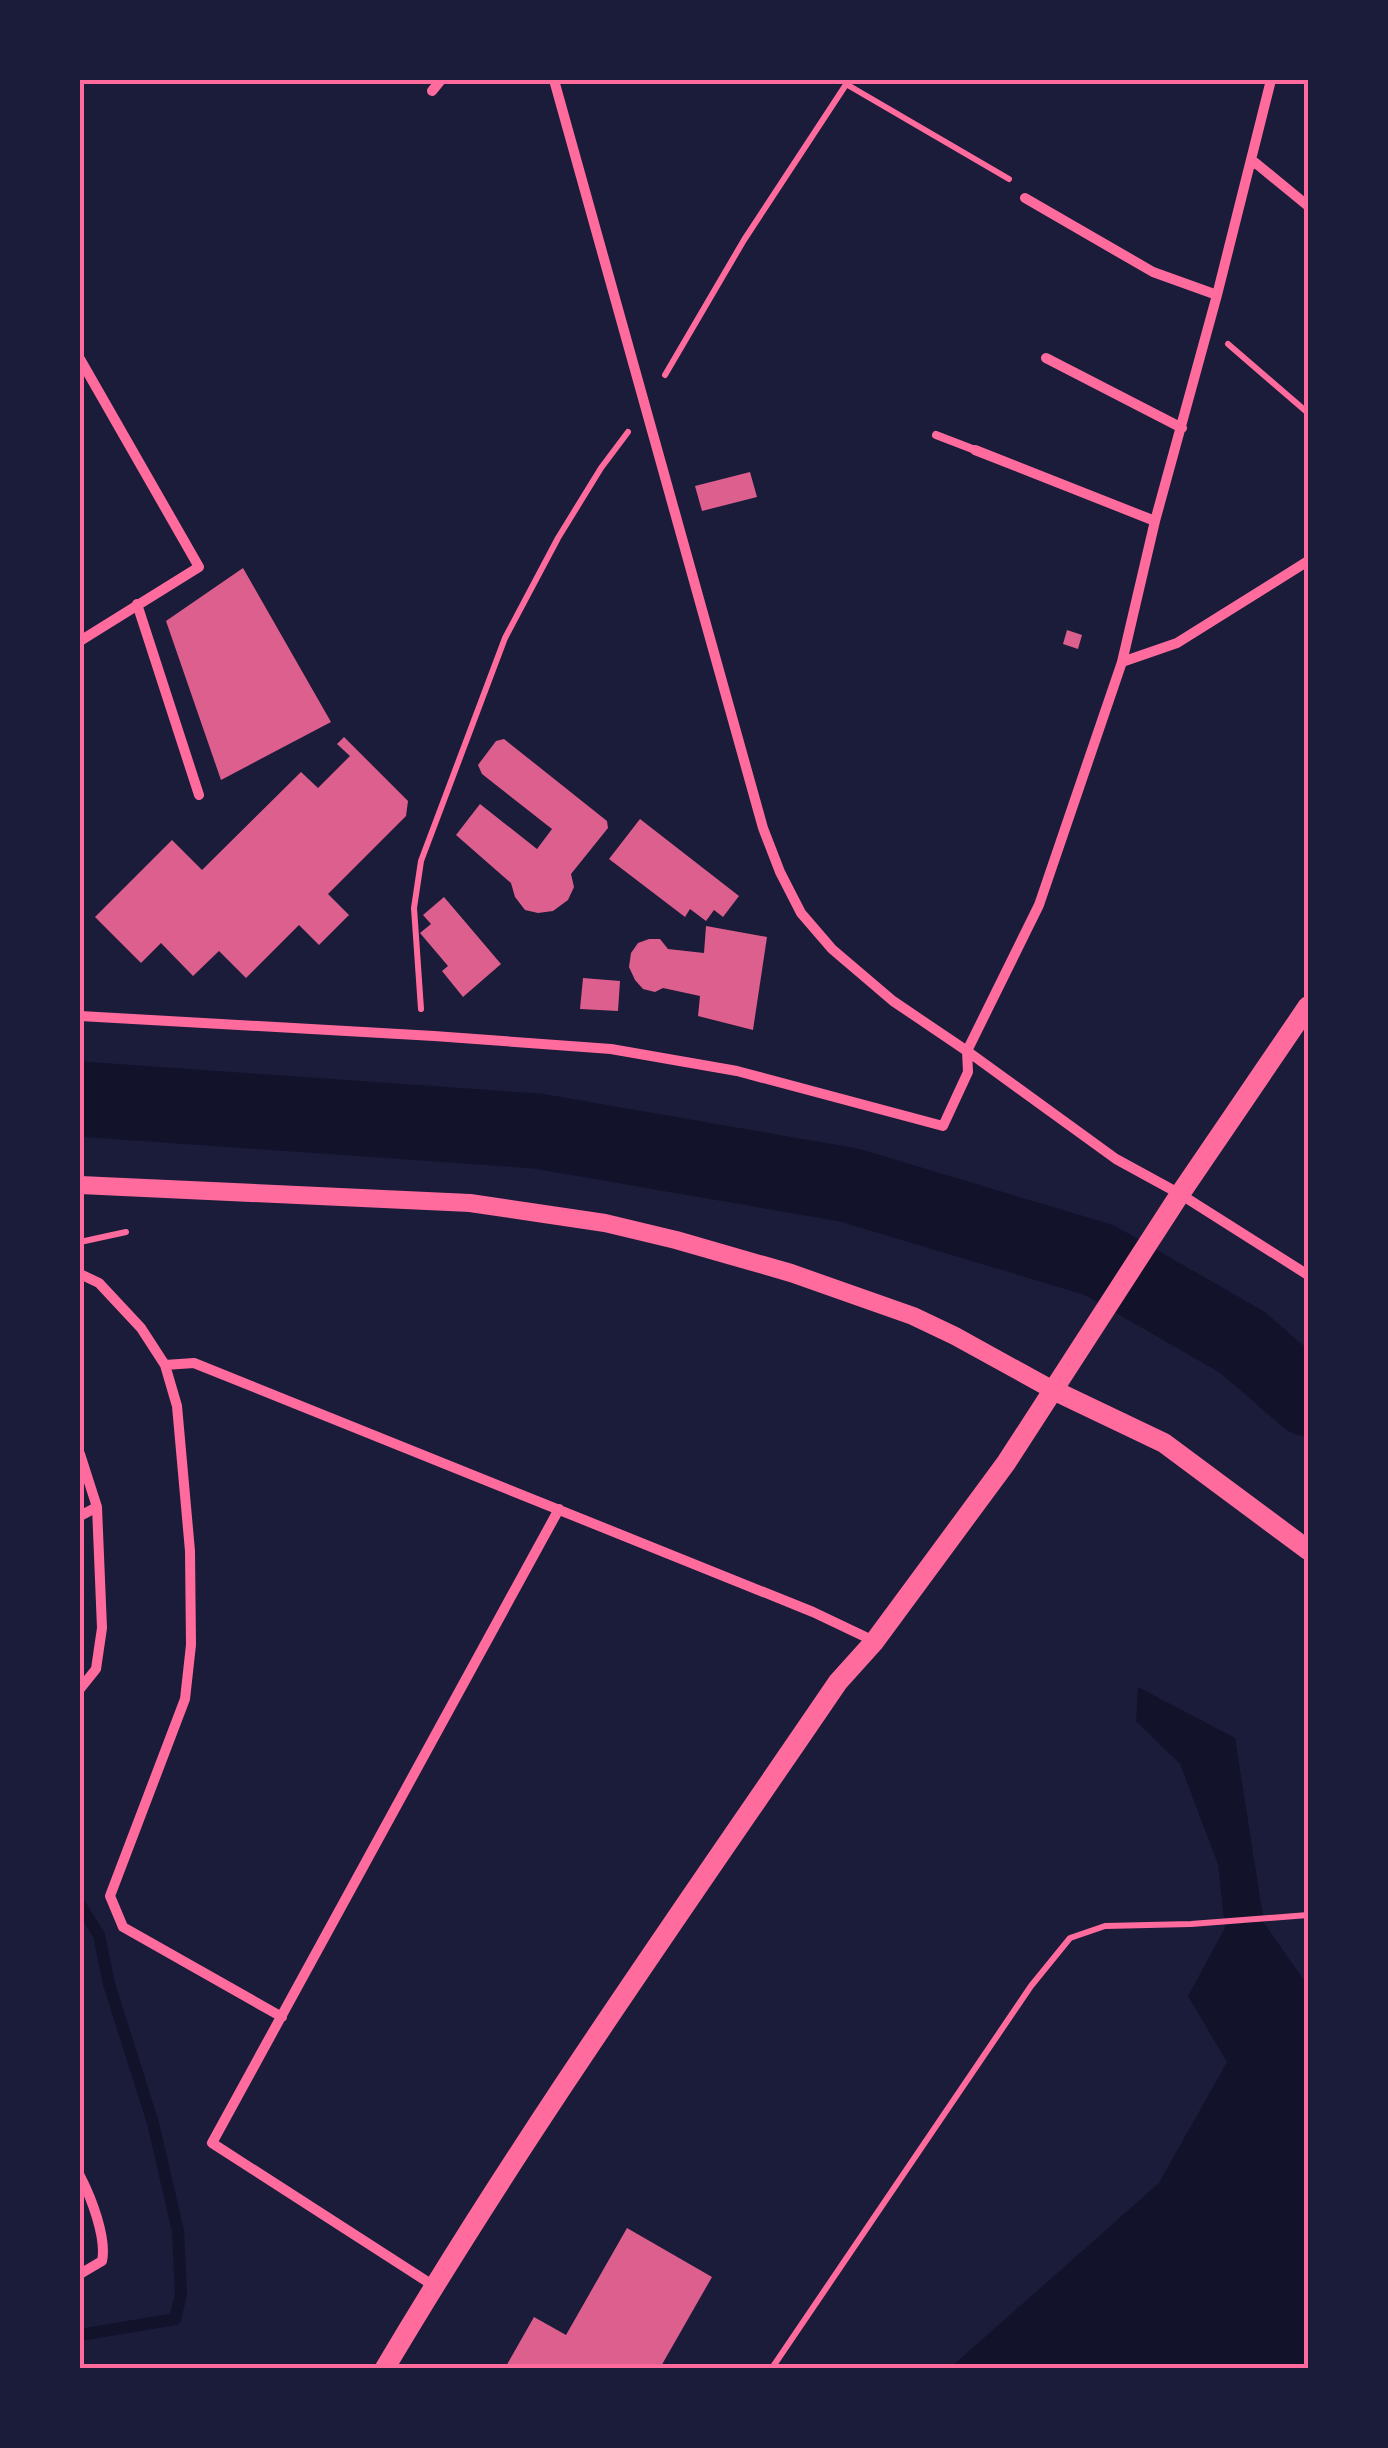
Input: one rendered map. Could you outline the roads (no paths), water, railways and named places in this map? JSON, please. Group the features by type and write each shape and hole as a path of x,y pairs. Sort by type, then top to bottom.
{"main road":[{"path":"385,2368 617,2006 838,1682 874,1642 1006,1463 1180,1194 1308,1006"},
{"path":"1054,1390 1164,1442 1308,1550"}],"street":[{"path":"432,90 441,80"},
{"path":"554,80 763,828 801,913 832,949 893,1001 1116,1158 1308,1274"},
{"path":"80,1016 611,1049 738,1071 943,1126 968,1072 967,1051 1039,906 1122,662 1155,521 1272,80"},
{"path":"1252,160 1308,206"},
{"path":"1026,198 1152,272 1217,295"},
{"path":"1046,358 1182,428"},
{"path":"80,359 199,567 80,641"},
{"path":"975,450 1155,521"},
{"path":"1122,662 1177,643 1308,561"},
{"path":"138,604 199,795"},
{"path":"80,1185 470,1202 605,1223 773,1268 896,1310 956,1336 1054,1390"},
{"path":"80,1274 99,1283 141,1328 164,1364 177,1406 190,1550 191,1645 185,1698 110,1896 123,1927 282,2016"},
{"path":"164,1364 194,1363 813,1612 874,1642"},
{"path":"80,1454 97,1507 102,1628 96,1669 80,1688"},
{"path":"80,1516 97,1507"},
{"path":"434,2286 212,2143 559,1508"},
{"path":"80,2176 90,2194 104,2251 102,2261 80,2274"}],"lane":[{"path":"936,435 975,450"}],"waterway":[{"path":"80,1099 537,1131 849,1185 1099,1260 1242,1342 1308,1399"},
{"path":"80,1905 99,1935 109,1984 153,2123 178,2231 181,2294 175,2319 80,2335"}]}
